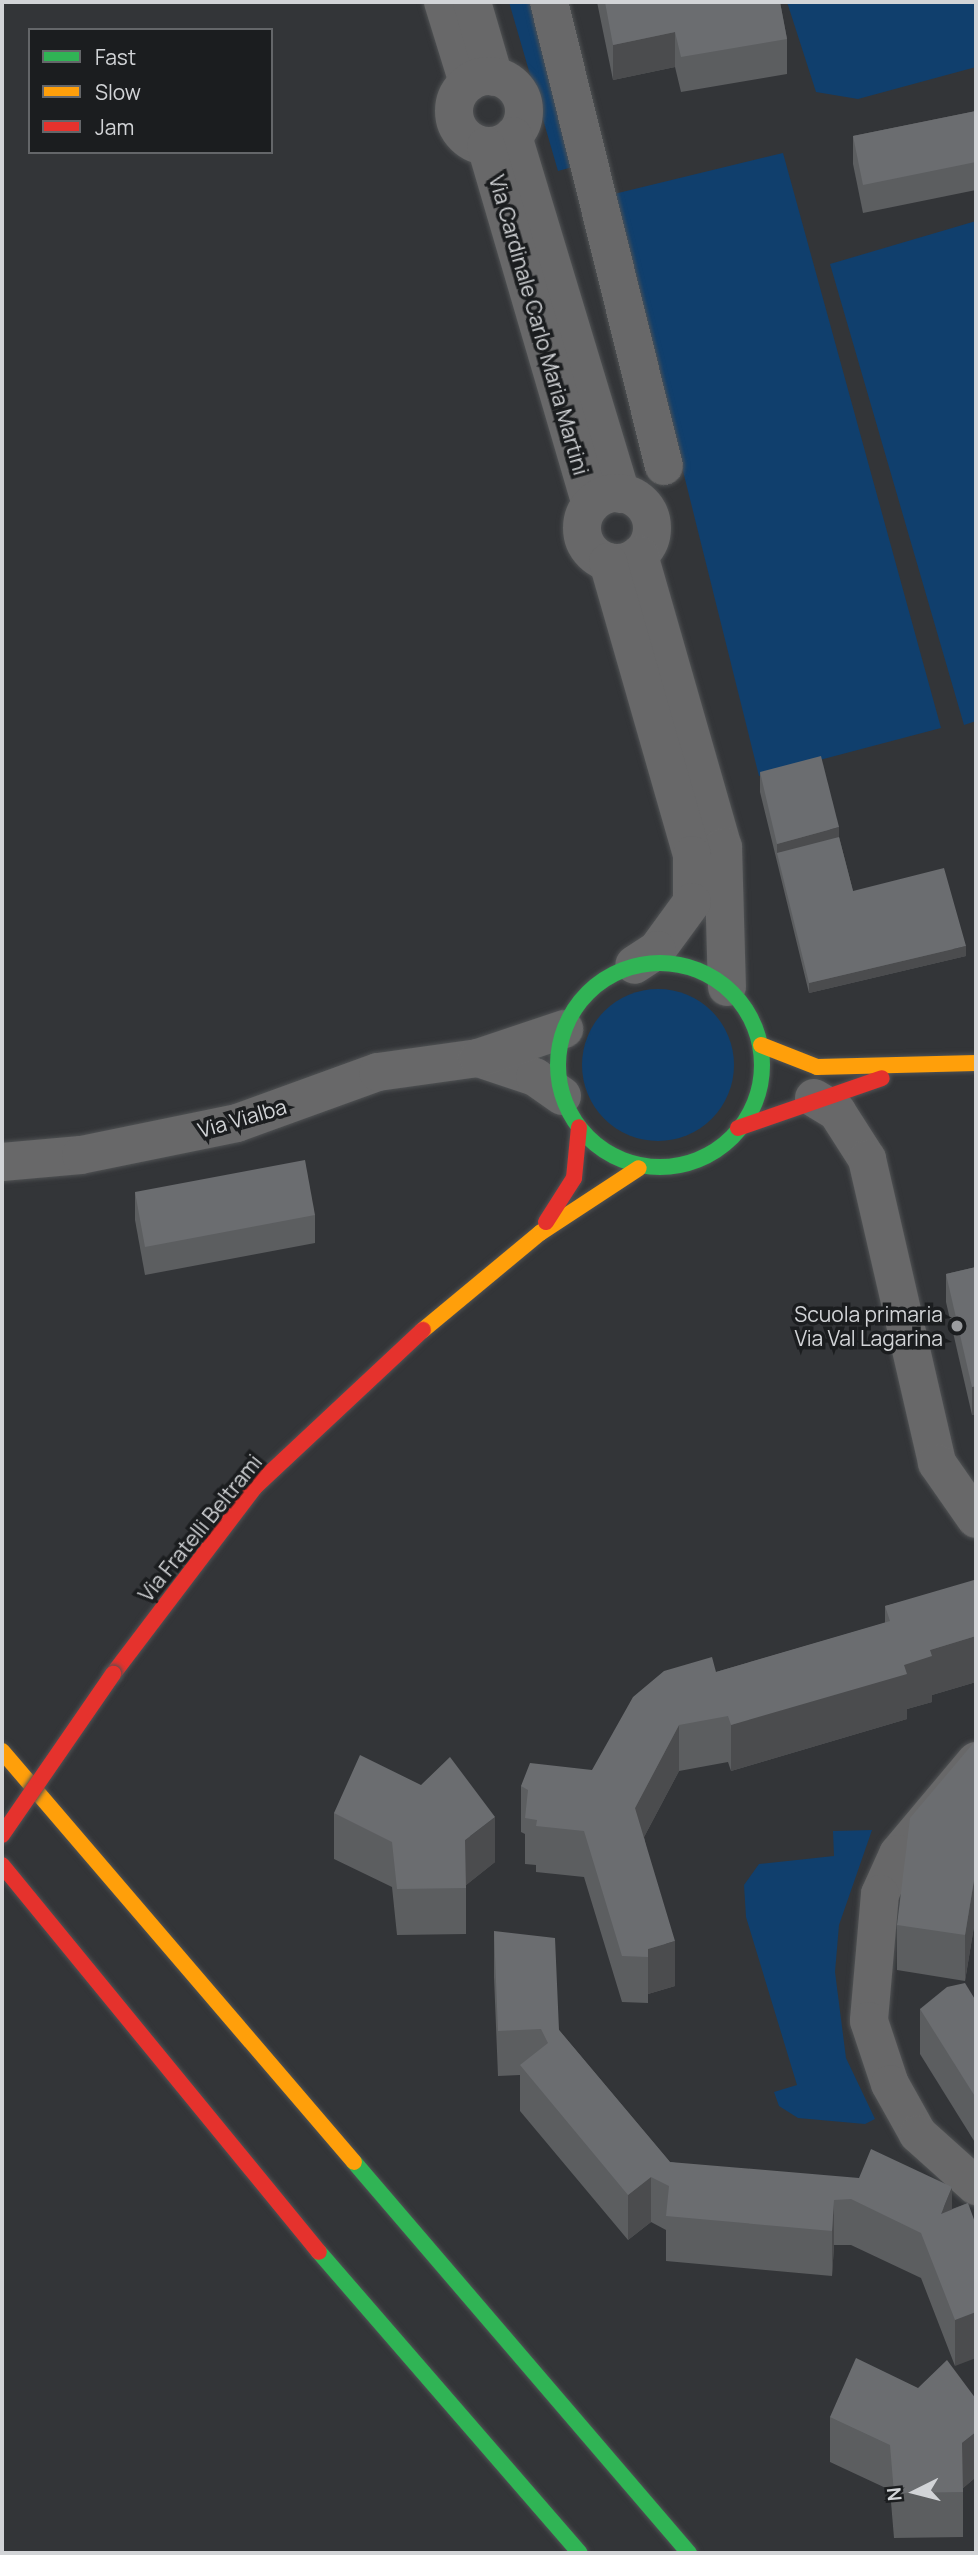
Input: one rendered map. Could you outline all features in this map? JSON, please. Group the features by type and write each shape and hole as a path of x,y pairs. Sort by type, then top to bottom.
{"main road":[{"path":"738,1128 761,1079 761,1045 727,987 677,964 634,965 580,1000 564,1029 558,1061 571,1112 604,1151 639,1168 702,1158 738,1128 814,1098 917,1065"},
{"path":"761,1045 809,1066 976,1062"},
{"name":"Via Fratelli Beltrami","path":"540,1233 574,1178 571,1112"},
{"name":"Via Fratelli Beltrami","path":"2,1835 113,1674 255,1488 410,1341 540,1233 639,1168"},
{"path":"2,1751 689,2553"},
{"path":"2,1865 326,2260 580,2553"}],"street":[{"path":"443,2 481,80"},
{"path":"472,2 481,80"},
{"path":"549,2 596,212 664,466"},
{"path":"481,80 509,82 522,100 522,122 500,141"},
{"name":"Via Cardinale Carlo Maria Martini","path":"481,80 454,115 464,136 500,141"},
{"name":"Via Cardinale Carlo Maria Martini","path":"500,141 541,228 606,499"},
{"name":"Via Cardinale Carlo Maria Martini","path":"500,141 606,499"},
{"name":"Via Cardinale Carlo Maria Martini","path":"541,228 596,212"},
{"path":"606,499 637,500 650,517 650,540 624,559"},
{"name":"Via Cardinale Carlo Maria Martini","path":"606,499 582,521 584,539 624,559 723,847 727,987"},
{"name":"Via Cardinale Carlo Maria Martini","path":"624,559 692,855 692,902 657,950 634,965"},
{"name":"Via Vialba","path":"2,1162 81,1155 237,1123 378,1072 478,1058 564,1029"},
{"name":"Via Vialba","path":"478,1058 535,1077 571,1112"},
{"path":"814,1098 837,1112 867,1159 937,1463 976,1519"},
{"path":"976,1761 898,1854 880,1894 869,2021 890,2084 918,2134 976,2186"}],"shaded area":[{"path":"509,2 536,2 576,166 558,171"},
{"path":"787,2 976,2 976,67 858,99 816,92"},
{"path":"783,153 941,728 759,776 614,194"},
{"path":"976,221 976,721 964,725 830,264"},
{"path":"658,989 687,994 712,1011 729,1036 734,1065 729,1094 712,1119 687,1136 658,1141 629,1136 604,1119 587,1094 582,1065 587,1036 604,1011 629,994"},
{"path":"872,1830 839,1925 835,1972 846,2058 875,2119 865,2124 798,2118 779,2106 774,2092 797,2085 746,1917 744,1885 759,1864 834,1856 833,1831"}],"building":[{"path":"605,2 780,2 787,39 681,57 675,32 613,45"},
{"path":"976,111 976,162 863,185 853,136"},
{"path":"821,756 839,827 777,844 760,772"},
{"path":"839,837 853,891 944,868 966,946 809,983 777,853"},
{"path":"305,1160 315,1215 145,1247 135,1192"},
{"path":"976,1267 976,1386 972,1387 946,1274"},
{"path":"974,1580 976,1636 930,1650 932,1656 904,1665 907,1674 731,1725 728,1716 679,1725 635,1808 675,1941 648,1949 648,1957 622,1956 584,1831 536,1826 537,1820 525,1818 528,1790 521,1786 530,1763 592,1770 633,1697 664,1671 712,1657 716,1672 890,1621 885,1606"},
{"path":"976,1740 976,1868 965,1935 897,1925 910,1818"},
{"path":"360,1755 421,1785 450,1757 495,1817 465,1840 466,1888 397,1889 392,1842 334,1813"},
{"path":"494,1931 555,1938 559,2030 670,2162 859,2178 871,2149 952,2187 941,2214 968,2203 976,2225 976,2312 955,2320 921,2233 851,2199 834,2200 832,2231 666,2216 669,2186 651,2177 628,2195 520,2065 548,2043 541,2029 498,2031"},
{"path":"965,1983 976,2001 976,2098 920,2009 947,1987"},
{"path":"856,2358 918,2388 947,2360 976,2399 976,2432 962,2443 963,2492 894,2493 890,2445 830,2417"}],"traffic: fast":[{"path":"660,963 699,971 717,980 732,993 745,1008 754,1026 762,1065 754,1104 745,1122 732,1137 717,1150 699,1159 660,1167 621,1159 603,1150 588,1137 575,1122 566,1104 558,1065 566,1026 575,1008 588,993 603,980 621,971 660,963"},
{"path":"354,2162 689,2553"},
{"path":"319,2252 580,2553"}],"traffic: slow":[{"path":"761,1045 817,1067 976,1063"},
{"path":"423,1330 540,1233 639,1168"},
{"path":"2,1751 354,2162"}],"traffic: jam":[{"path":"738,1128 882,1078"},
{"path":"546,1222 574,1178 579,1127"},
{"path":"113,1674 255,1487 423,1330"},
{"path":"2,1835 113,1674"},
{"path":"2,1865 319,2252"}],"place":[{"name":"Scuola primaria Via Val Lagarina","path":"957,1326"}]}
